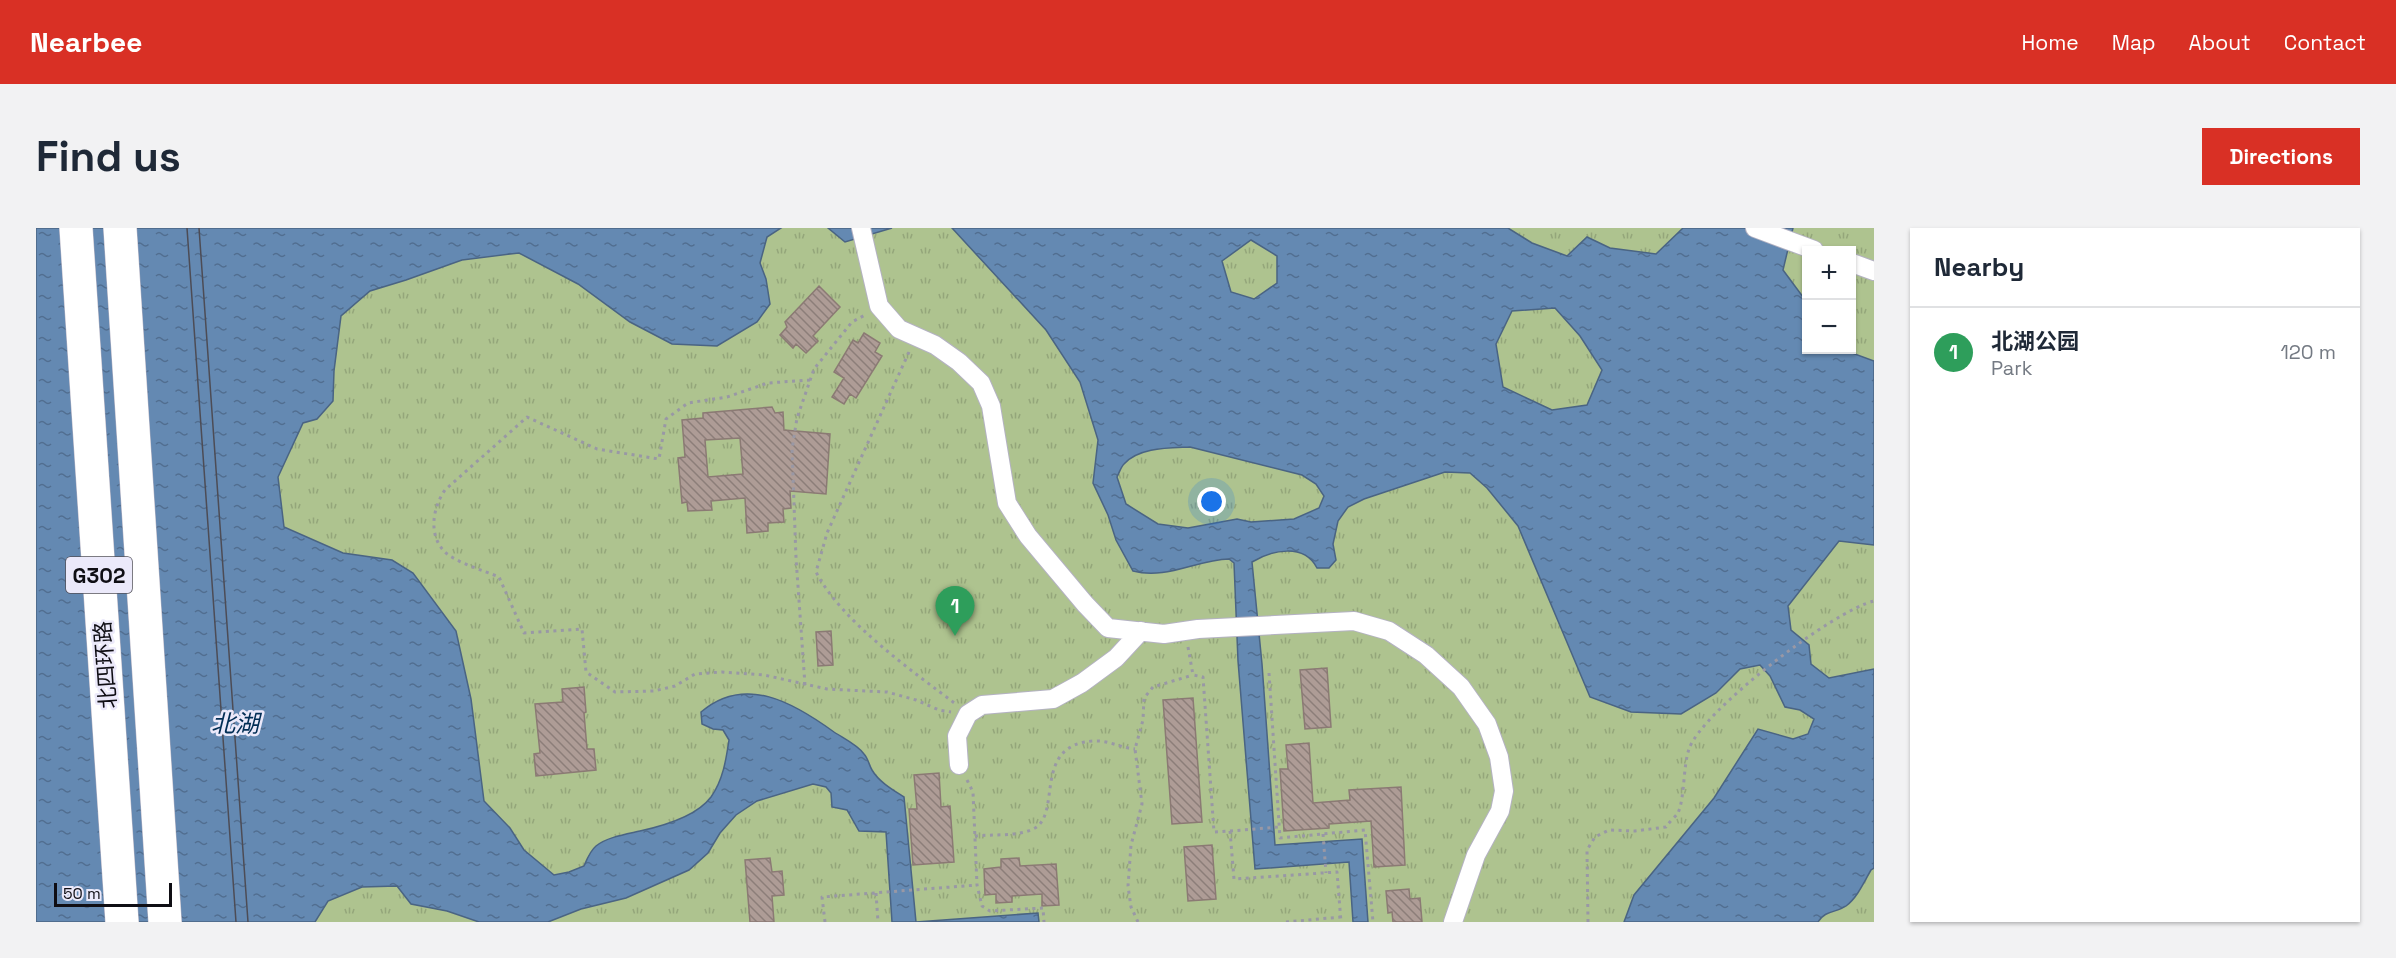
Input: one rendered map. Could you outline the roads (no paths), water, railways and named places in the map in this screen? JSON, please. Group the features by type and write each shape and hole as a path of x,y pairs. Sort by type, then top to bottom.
{"highway":[{"name":"北四环路","path":"76,228 122,922"},
{"name":"北四环路","path":"120,228 165,922"}],"street":[{"path":"861,228 879,306 899,329 935,345 959,362 981,383 991,405 1007,503 1028,536 1108,628 1164,634 1304,622 1354,621 1389,631 1426,656 1461,687 1488,724 1499,757 1504,791 1500,811 1476,855 1453,922"},
{"path":"1755,228 1802,246"},
{"path":"1856,265 1874,271"},
{"path":"959,765 957,736 968,714 982,705 1053,699 1082,683 1116,658 1141,631"}],"water":[{"name":"北湖","path":"36,228 781,228 767,237 760,263 766,279 770,304 757,322 717,346 672,344 630,322 578,284 519,253 462,260 370,291 341,316 334,371 333,401 317,419 303,423 278,477 284,527 343,553 392,560 413,573 456,631 471,699 484,801 510,828 524,850 554,875 584,866 594,848 606,840 669,823 705,804 721,777 729,740 723,730 702,724 701,712 718,701 735,695 752,694 769,697 803,711 850,742 865,756 878,778 904,797 916,922 892,922 886,832 859,831 847,810 832,807 831,793 826,787 813,784 757,801 736,815 720,833 708,853 689,870 626,898 581,909 548,922 479,922 447,911 411,904 397,886 362,887 328,901 315,922 36,922"},
{"path":"828,228 892,228 845,242"},
{"path":"952,228 1508,228 1532,243 1567,256 1587,237 1610,248 1656,254 1683,228 1793,228 1783,270 1802,296 1802,354 1855,354 1874,361 1874,545 1839,541 1788,606 1791,630 1809,645 1811,664 1829,678 1874,669 1874,868 1850,903 1824,915 1818,922 1624,922 1634,895 1714,798 1758,729 1793,739 1808,734 1814,719 1800,710 1785,707 1770,676 1760,665 1740,669 1716,693 1681,714 1631,712 1590,697 1518,526 1487,488 1470,473 1445,472 1364,499 1348,507 1338,521 1333,544 1336,560 1329,568 1317,568 1304,555 1287,551 1269,554 1252,562 1275,845 1362,839 1368,922 1353,922 1349,862 1255,869 1238,661 1234,563 1229,559 1157,573 1133,571 1116,540 1108,515 1093,483 1098,440 1080,382 1046,330","holes":["1251,240 1277,256 1277,283 1254,299 1231,292 1222,261","1555,308 1580,336 1602,370 1587,405 1552,410 1503,387 1496,344 1512,311","1190,447 1302,475 1316,484 1324,496 1319,508 1294,519 1251,522 1237,519 1188,528 1158,524 1126,504 1117,477 1130,458 1146,451"]},
{"path":"1038,913 1039,922 916,922"}],"tram line":[{"path":"187,228 236,922"},
{"path":"199,228 248,922"}],"place":[{"name":"北湖公园","path":"955,636"}]}
